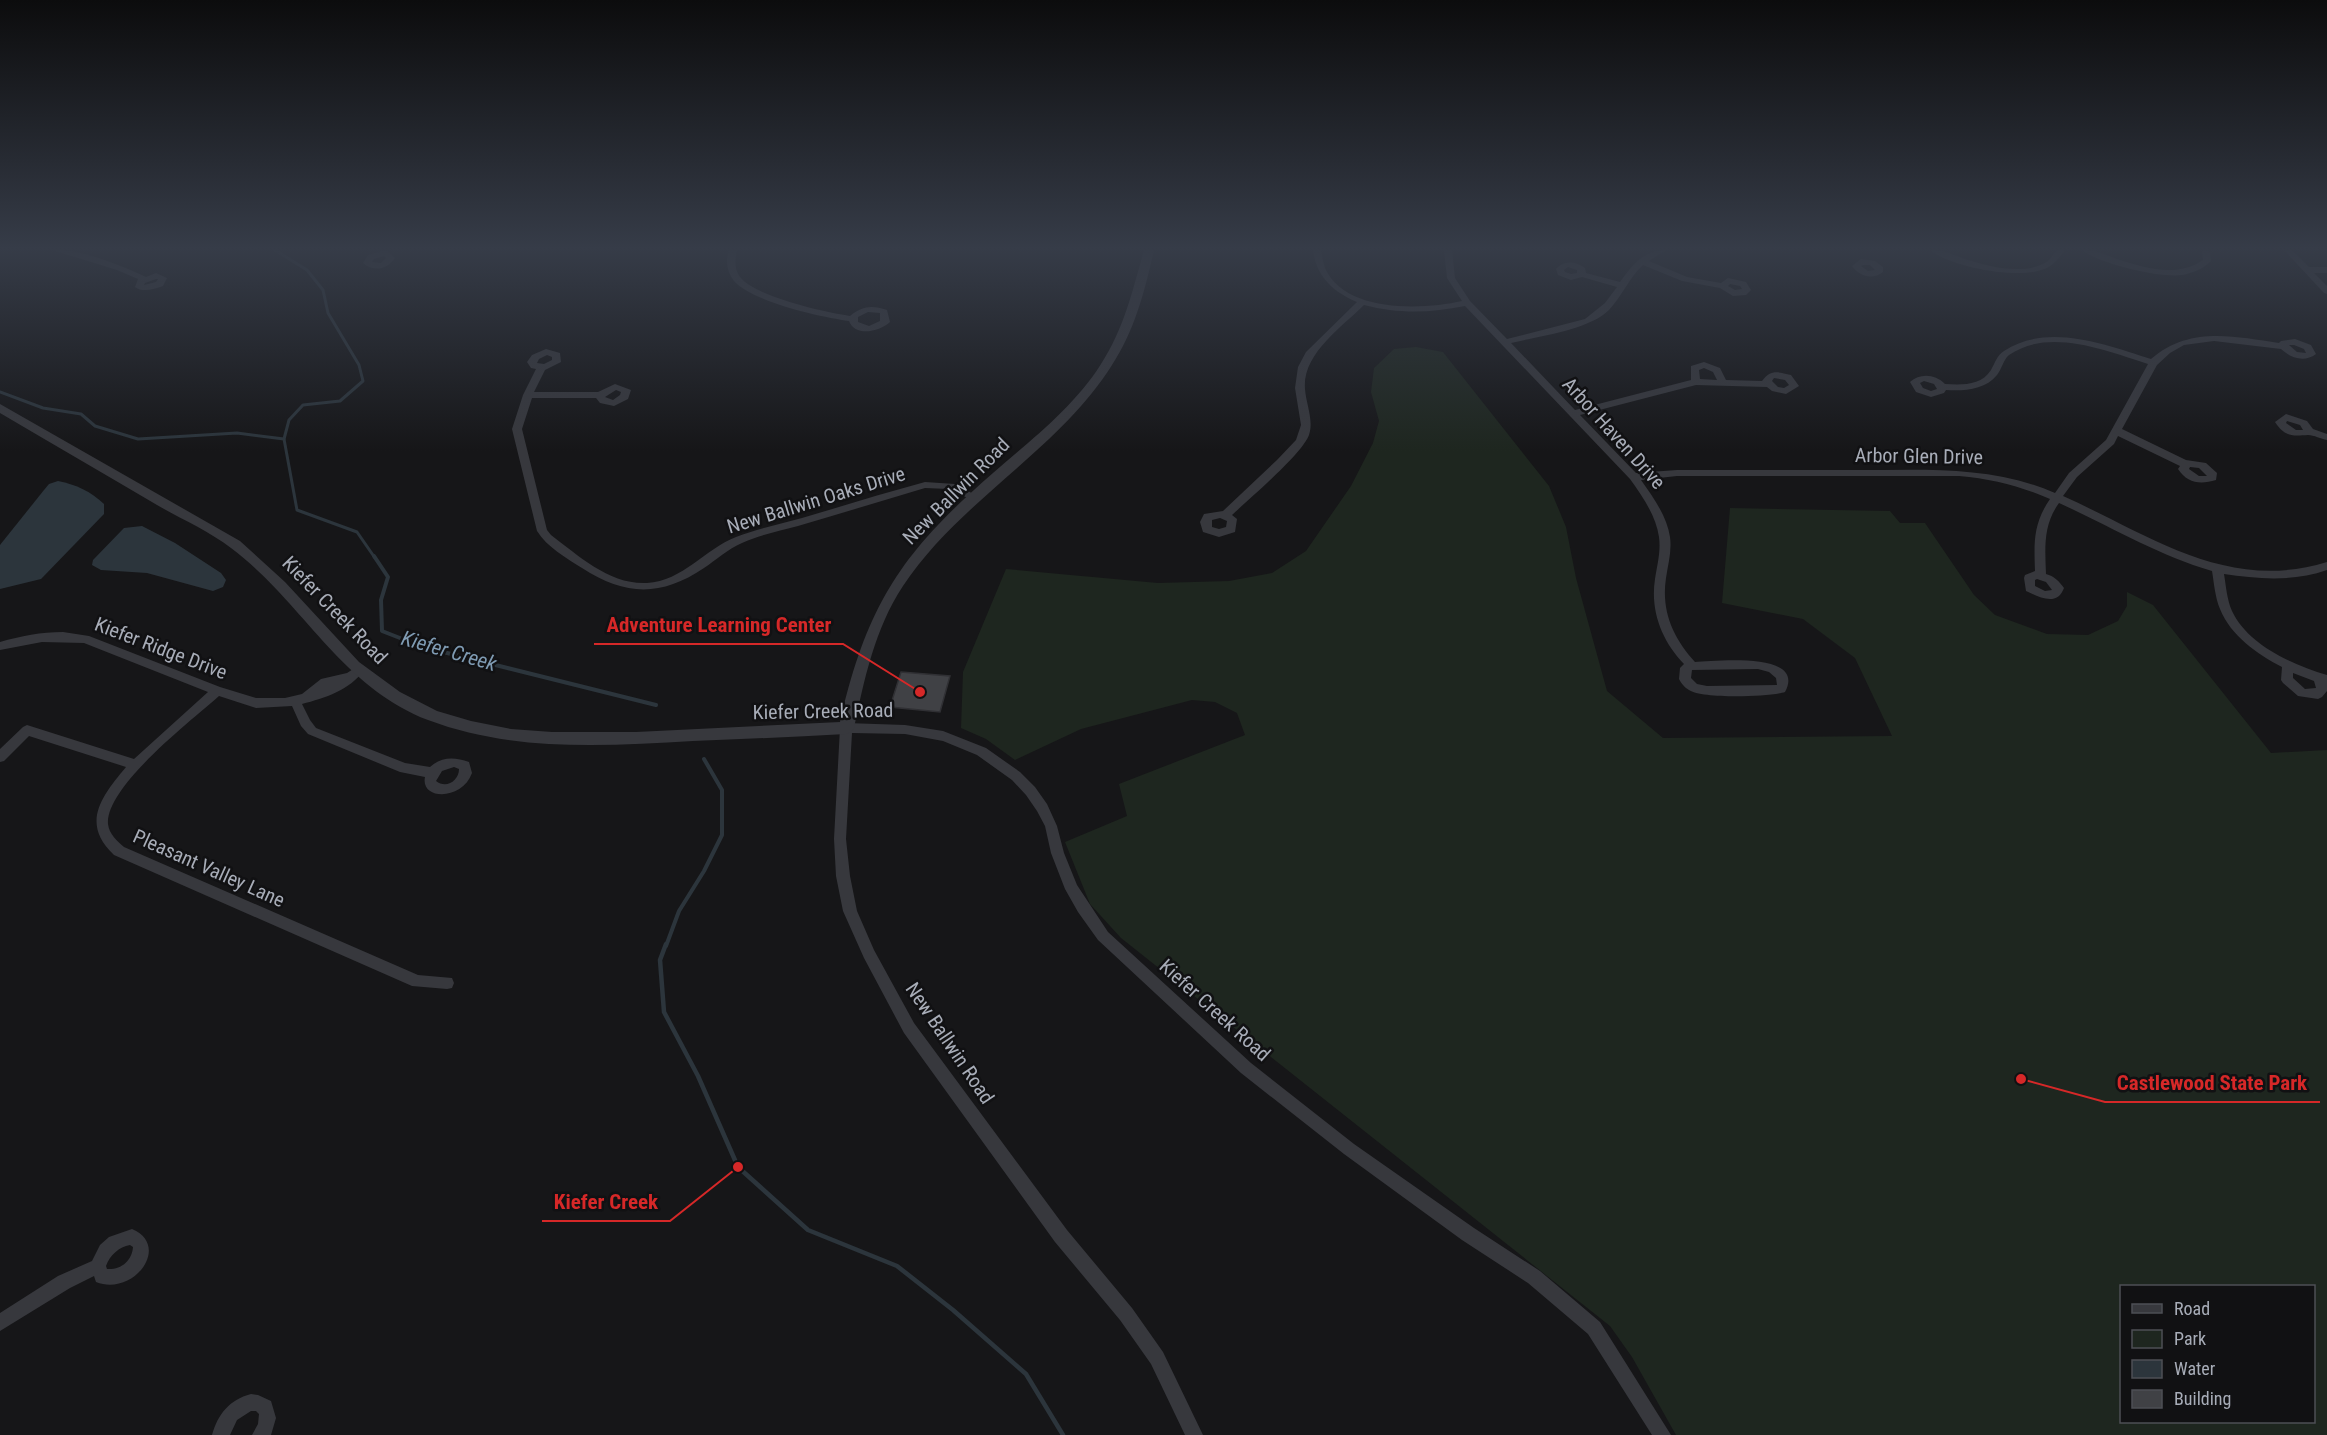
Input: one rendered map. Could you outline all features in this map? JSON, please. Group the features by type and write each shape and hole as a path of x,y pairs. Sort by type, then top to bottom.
{"street":[{"path":"839,317 853,319"},
{"name":"New Ballwin Road","path":"1131,317 1120,341 1098,378 1077,402 930,541 897,584 875,627 860,664 846,728 840,839 843,876 850,911 869,954 909,1028 1061,1236 1126,1314 1157,1358 1194,1435"},
{"path":"1225,515 1300,443 1305,426 1299,384 1304,363 1347,317"},
{"name":"Arbor Haven Drive","path":"1481,317 1634,477 1649,497 1664,533 1665,548 1660,592 1668,636 1676,650 1692,666"},
{"path":"1505,342 1597,317"},
{"path":"2041,576 2038,554 2041,525 2046,513 2073,475 2102,451 2117,431 2153,363 2171,347 2196,340 2240,340 2284,347"},
{"path":"1942,387 1960,388 1986,381 2005,354 2022,345 2047,341 2104,347 2153,363"},
{"path":"1696,382 1694,369 1704,365 1717,370 1722,381"},
{"name":"New Ballwin Oaks Drive","path":"541,368 528,395 517,429 542,531 547,538 600,576 626,585 663,584 688,573 713,554 738,540 917,488 951,486 974,497"},
{"path":"1572,414 1696,382 1768,384"},
{"path":"528,395 601,395"},
{"name":"Kiefer Creek Road","path":"0,408 235,544 263,567 353,673 420,710 462,726 506,736 560,740 846,728 921,731 946,737 995,760 1011,772 1035,797 1051,826 1069,885 1086,914 1103,936 1246,1068 1349,1149 1468,1234 1534,1277 1594,1328 1662,1435"},
{"path":"2117,431 2185,464"},
{"path":"2309,431 2327,437"},
{"name":"Arbor Glen Drive","path":"1634,477 1677,473 1959,473 2000,477 2035,488 2155,547 2217,569 2262,575 2283,575 2307,572 2327,566"},
{"path":"2217,569 2227,611 2255,644 2288,666 2323,679 2322,688 2318,694 2302,693 2287,680 2288,666"},
{"name":"Kiefer Ridge Drive","path":"0,646 41,637 65,636 85,639 217,691 256,703 272,704 301,698 334,678 353,673"},
{"path":"1692,666 1766,666 1782,676 1783,685 1774,690 1698,690 1685,679 1686,668 1692,666"},
{"name":"Pleasant Valley Lane","path":"217,691 136,765 114,790 102,822 109,842 119,851 417,981 447,983"},
{"path":"301,698 305,723 312,731 404,768 433,772"},
{"path":"0,757 27,730 136,765"},
{"path":"0,1323 64,1282 98,1266"},
{"path":"221,1435 222,1427 232,1412 247,1403 254,1402 265,1407 268,1413 268,1420 261,1435"}],"green space":[{"path":"1416,347 1443,352 1549,486 1566,527 1576,578 1607,691 1663,738 1892,736 1855,658 1803,619 1722,603 1730,508 1890,511 1900,523 1925,523 1974,595 1995,615 2047,634 2088,635 2118,621 2127,606 2127,592 2153,605 2271,753 2327,750 2327,1435 1676,1435 1632,1357 1610,1326 1121,938 1090,904 1065,842 1127,816 1119,784 1245,735 1237,713 1215,702 1192,700 1081,729 1015,760 986,739 961,728 963,672 1006,569 1158,583 1229,581 1272,573 1306,551 1351,486 1373,443 1379,421 1371,392 1374,368 1394,349"}],"water":[{"path":"58,481 94,495 104,504 104,514 41,579 0,589 0,545 49,484"},
{"path":"142,526 175,543 221,573 226,580 223,587 213,591 147,573 101,570 92,565 93,560 124,528"}],"building":[{"path":"901,672 950,676 940,712 890,707"}],"waterway":[{"path":"284,439 289,420 303,405 340,401 363,381 359,365 330,317"},
{"name":"Kiefer Creek","path":"0,392 43,408 81,414 95,426 138,439 237,433 284,439"},
{"name":"Kiefer Creek","path":"284,439 297,510 357,532 375,558"},
{"name":"Kiefer Creek","path":"374,556 388,577 381,600 382,631 423,647 656,705"},
{"name":"Kiefer Creek","path":"666,946 679,911 704,871 722,835 722,790 704,759"},
{"name":"Kiefer Creek","path":"666,944 660,960 664,1012 698,1076 738,1167 808,1230 897,1266 953,1310 1026,1374 1063,1435"}],"place":[{"name":"Adventure Learning Center","path":"920,692"},
{"name":"Castlewood State Park","path":"2021,1079"},
{"name":"Kiefer Creek","path":"738,1167"}]}
